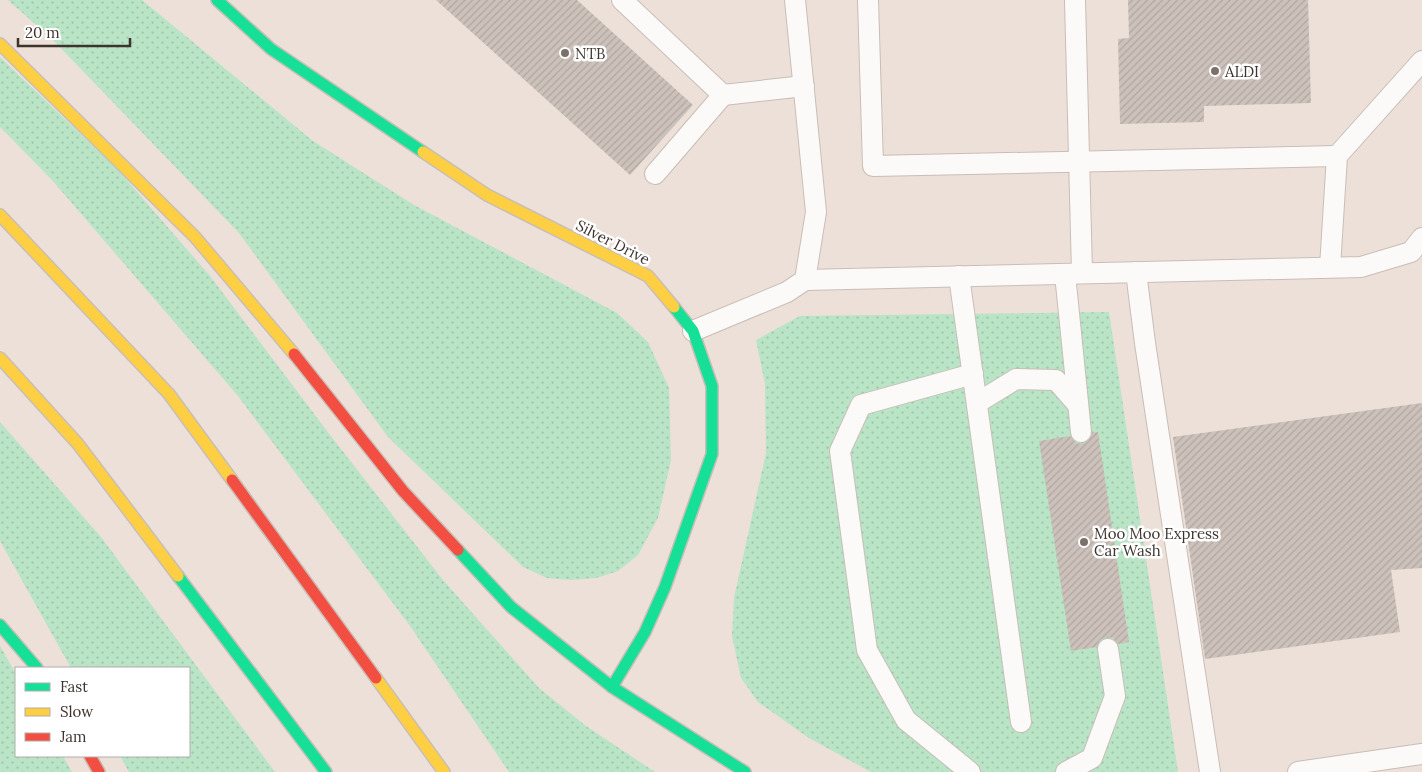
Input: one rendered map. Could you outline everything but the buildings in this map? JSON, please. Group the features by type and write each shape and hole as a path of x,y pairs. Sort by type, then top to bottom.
{"main road":[{"name":"Silver Drive","path":"218,0 271,49 487,195 648,276 693,331 712,386 712,454 665,587 645,632 612,687"},
{"path":"0,44 195,237 302,363 403,491 511,606 612,687 744,772"},
{"path":"0,215 170,394 444,772"},
{"path":"0,358 78,444 326,772"},
{"path":"0,626 36,667"},
{"path":"91,757 99,772"}],"lane":[{"path":"622,0 723,95"},
{"path":"795,0 816,212 805,280"},
{"path":"868,0 873,166 1337,156"},
{"path":"1075,0 1080,162 1074,274 1078,405 1081,432"},
{"path":"1330,267 1337,156 1422,61"},
{"path":"655,174 723,95 804,86"},
{"path":"693,331 787,292 805,280 1361,267 1411,252 1422,238"},
{"path":"1136,272 1144,343 1210,772"},
{"path":"959,276 1021,722"},
{"path":"970,772 906,720 867,650 840,451 861,405 973,374"},
{"path":"977,403 1016,379 1056,380 1078,405"},
{"path":"1066,772 1092,758 1115,696 1108,649"},
{"path":"1298,772 1422,754"}],"green space":[{"path":"8,0 142,0 313,141 414,205 617,313 648,342 669,388 671,460 658,518 638,555 618,571 596,578 571,580 547,578 523,567 388,437 239,233 52,39"},
{"path":"0,57 119,171 210,276 443,580 539,688 586,726 655,772 509,772 410,626 238,396 52,180 0,127"},
{"path":"1109,312 1178,772 871,772 809,738 758,702 741,678 732,636 734,598 766,453 765,384 756,340 800,316"},
{"path":"0,422 101,537 275,772 129,772 121,757 190,757 190,667 70,667 0,541"},
{"path":"0,646 15,672 15,757 64,757 72,772 0,772"}],"traffic: fast":[{"path":"217,0 271,49 423,152"},
{"path":"612,687 645,632 665,587 712,454 712,386 693,331 674,307"},
{"path":"458,550 511,607 612,687 745,772"},
{"path":"178,576 326,772"},
{"path":"0,625 36,667"}],"traffic: slow":[{"path":"0,44 195,237 294,354"},
{"path":"423,152 487,195 648,276 674,307"},
{"path":"0,215 169,394 232,480"},
{"path":"0,358 78,444 178,576"},
{"path":"376,678 444,772"}],"traffic: jam":[{"path":"294,354 403,491 458,550"},
{"path":"232,480 376,678"},
{"path":"91,757 99,772"}],"place":[{"name":"NTB","path":"565,53"},
{"name":"ALDI","path":"1215,71"},
{"name":"Moo Moo Express Car Wash","path":"1084,542"}]}
